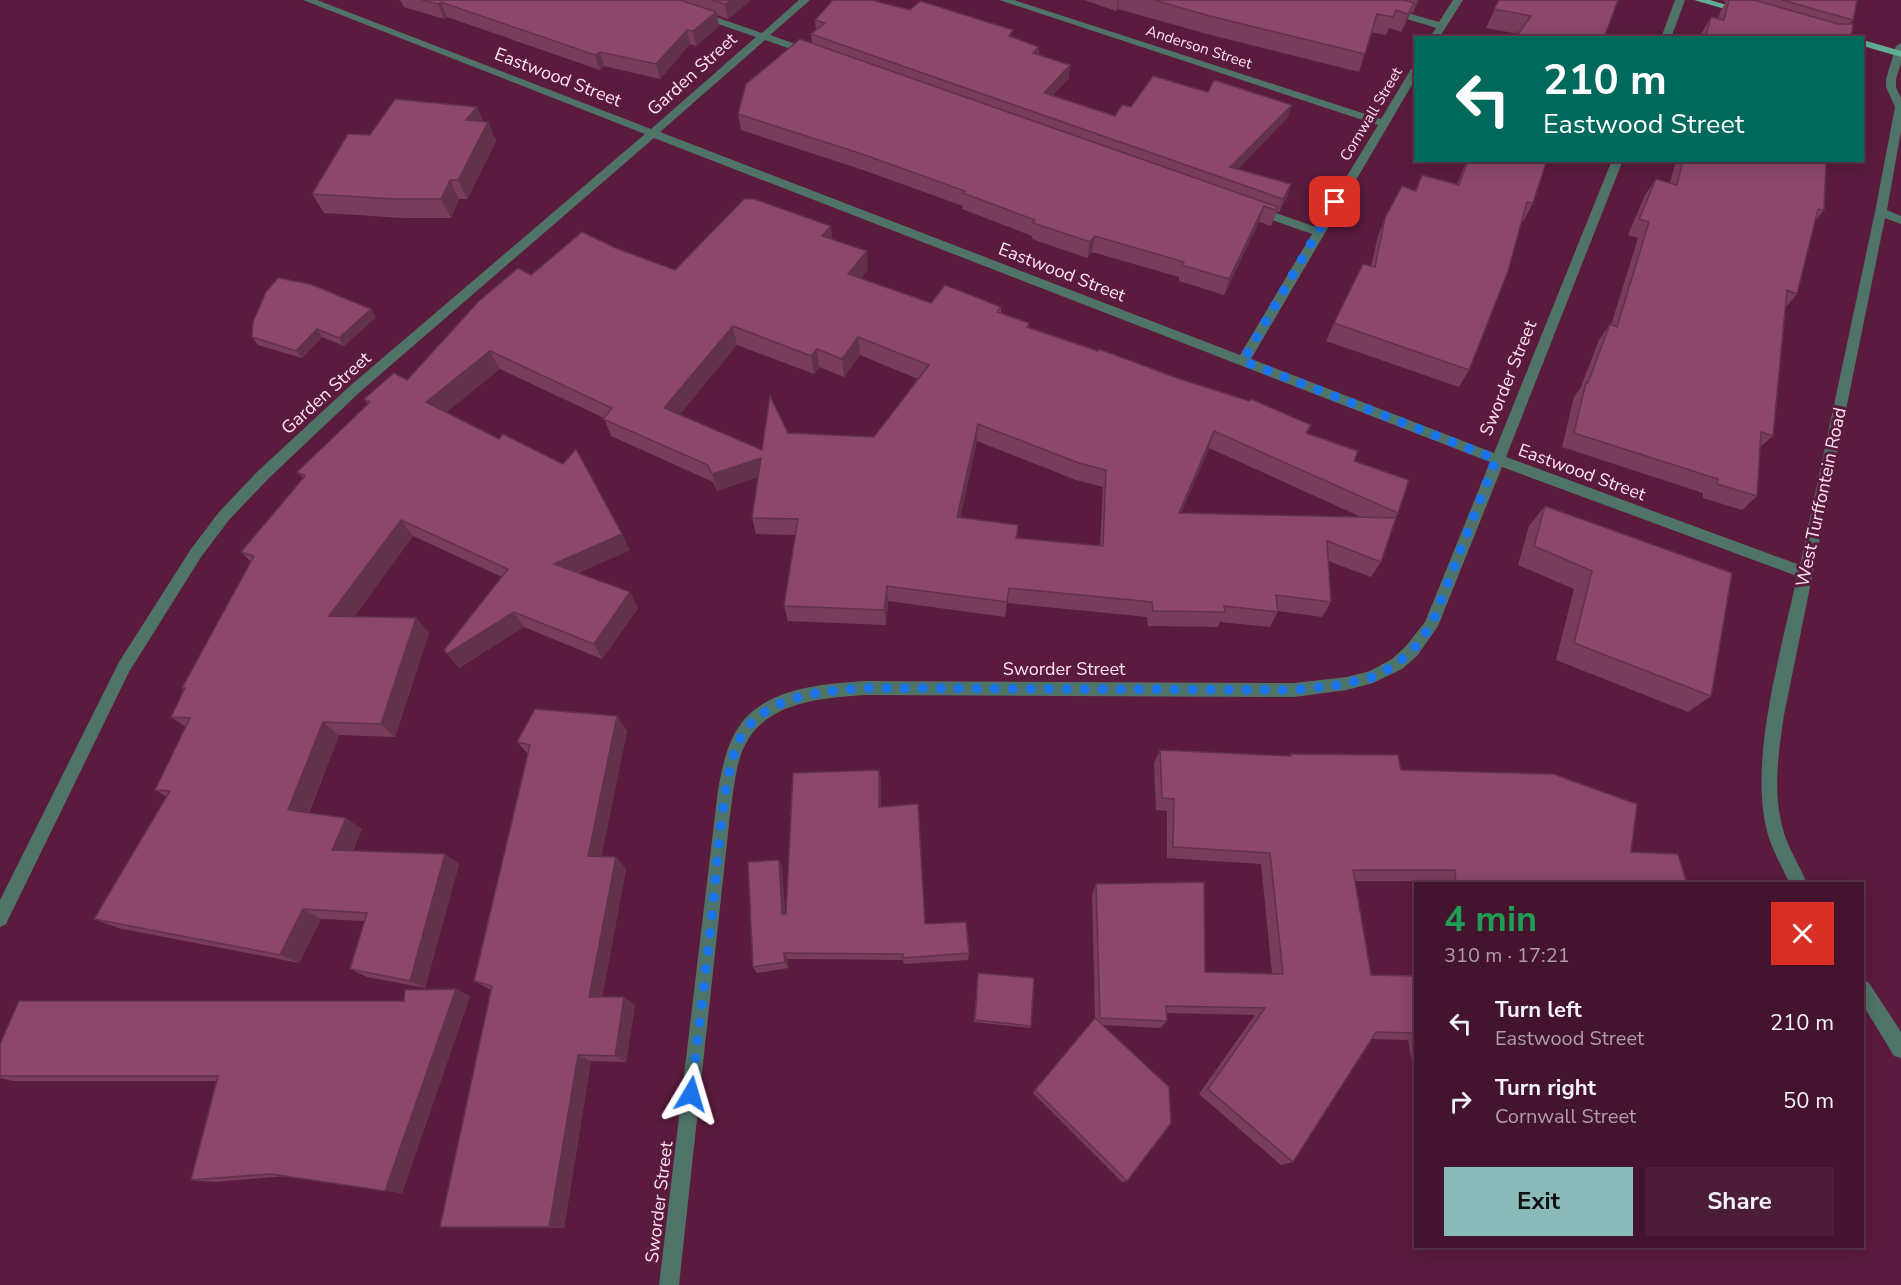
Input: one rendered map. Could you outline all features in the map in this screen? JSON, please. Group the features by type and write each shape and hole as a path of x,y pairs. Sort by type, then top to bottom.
{"main road":[{"path":"1699,0 1754,14"},
{"path":"1864,44 1900,51"}],"street":[{"name":"Eastwood Street","path":"308,0 1496,459 1804,573"},
{"name":"Garden Street","path":"0,918 124,667 196,553 224,516 263,475 356,388 653,134 805,0"},
{"name":"Anderson Street","path":"1004,0 1384,123"},
{"path":"1352,0 1441,26"},
{"path":"1435,36 1458,0"},
{"path":"1667,36 1680,0"},
{"path":"686,11 818,55"},
{"name":"West Turffontein Road","path":"1798,882 1778,837 1769,795 1770,757 1804,573 1881,212 1900,107 1891,87 1893,70 1900,51"},
{"name":"Cornwall Street","path":"1243,361 1414,72"},
{"name":"Sworder Street","path":"669,1285 727,790 733,756 745,731 758,718 799,697 823,691 864,688 1294,690 1339,685 1373,677 1397,664 1431,626 1496,459 1617,162"},
{"path":"1240,204 1318,232"},
{"path":"1881,212 1901,220"},
{"path":"1864,990 1901,1049"}],"building":[{"path":"422,0 680,0 716,12 693,31 687,30 656,64 600,52 595,55 441,2 438,4"},
{"path":"712,0 731,0 725,4"},
{"path":"833,0 871,0 910,10 920,1 1013,30 1009,36 1039,47 1033,53 1070,65 1044,93 1115,116 1122,105 1131,107 1153,76 1208,92 1214,80 1292,105 1230,167 1291,184 1283,199 811,34 825,23 815,20"},
{"path":"1154,0 1404,0 1414,3 1408,14 1396,10 1393,17 1377,14 1365,54"},
{"path":"1499,0 1618,0 1605,36 1516,36 1531,16 1494,9"},
{"path":"1729,0 1754,0 1838,24 1853,24 1851,36 1706,36 1711,17 1724,20"},
{"path":"1782,0 1857,0 1853,20"},
{"path":"800,39 1278,207 1276,210 1264,206 1229,279 1182,265 1184,262 1095,236 1090,242 1033,223 1035,220 963,193 965,191 862,154 738,114 746,84"},
{"path":"395,99 477,107 466,120 488,122 458,180 450,180 441,199 394,199 312,194 348,134 370,135"},
{"path":"1467,162 1546,162 1533,203 1527,202 1508,271 1469,370 1334,323 1363,264 1375,267 1385,218 1402,186 1416,191 1422,175 1459,185"},
{"path":"1683,162 1826,162 1824,210 1818,209 1797,294 1787,290 1773,436 1761,432 1757,496 1717,484 1718,479 1574,433 1586,382 1588,383 1610,324 1617,327 1649,222 1639,219 1656,179 1677,185"},
{"path":"744,199 754,199 831,226 822,236 867,251 848,274 931,303 945,285 1001,307 997,312 1029,323 1027,327 1098,351 1099,349 1177,378 1249,401 1251,399 1311,425 1306,433 1358,451 1354,461 1409,480 1398,513 1214,431 1179,513 1396,518 1381,562 1327,541 1331,602 1276,595 1278,612 1224,606 1225,612 1153,611 1152,602 1009,588 1007,602 887,586 884,610 784,606 798,519 752,518 761,458 712,474 708,465 603,419 612,408 490,351 426,402 499,439 503,434 563,464 576,449 622,534 554,564 630,592 594,644 514,612 447,654 444,650 508,569 401,520 329,616 416,618 381,724 323,722 288,810 346,818 332,850 445,854 410,981 350,969 367,913 303,909 280,955 94,919 170,791 155,790 190,718 171,717 185,688 182,688 254,556 241,552 305,476 297,472 370,402 364,399 394,373 407,380 479,301 518,268 531,275 582,232 618,249 675,270","holes":["733,326 811,356 817,349 842,359 858,337 929,365 874,437 788,433 770,396 762,450 664,408","978,424 1079,463 1106,470 1103,546 1016,538 1018,525 957,517"]},
{"path":"278,278 310,284 371,309 339,338 317,329 296,351 252,337 253,322 266,292"},
{"path":"1545,506 1732,573 1711,696 1574,643 1592,571 1534,546"},
{"path":"535,709 617,716 588,856 616,857 589,997 624,997 615,1056 578,1055 549,1227 440,1227 492,986 474,981 530,745 517,742"},
{"path":"1160,750 1291,756 1291,754 1398,755 1401,770 1553,774 1637,804 1631,852 1678,854 1686,882 1456,882 1455,870 1353,870 1371,975 1414,976 1414,1033 1376,1032 1293,1162 1208,1089 1265,1008 1166,1006 1167,1021 1100,1018 1096,884 1204,882 1205,972 1283,974 1270,853 1173,847 1174,799 1162,798"},
{"path":"879,770 879,807 918,804 925,924 966,922 969,953 903,958 903,954 784,953 785,962 753,967 748,862 779,860 782,914 786,914 793,773"},
{"path":"978,973 1034,978 1031,1026 975,1020"},
{"path":"456,989 385,1191 271,1174 191,1180 218,1076 0,1076 0,1044 19,1001 404,1001 405,990"},
{"path":"1095,1018 1169,1087 1171,1123 1127,1181 1035,1090"}],"route":[{"path":"691,1094 720,836 733,756 745,731 758,718 777,706 799,697 823,691 864,688 1294,690 1339,685 1373,677 1397,664 1415,647 1431,626 1496,459 1243,361 1335,202"}]}
